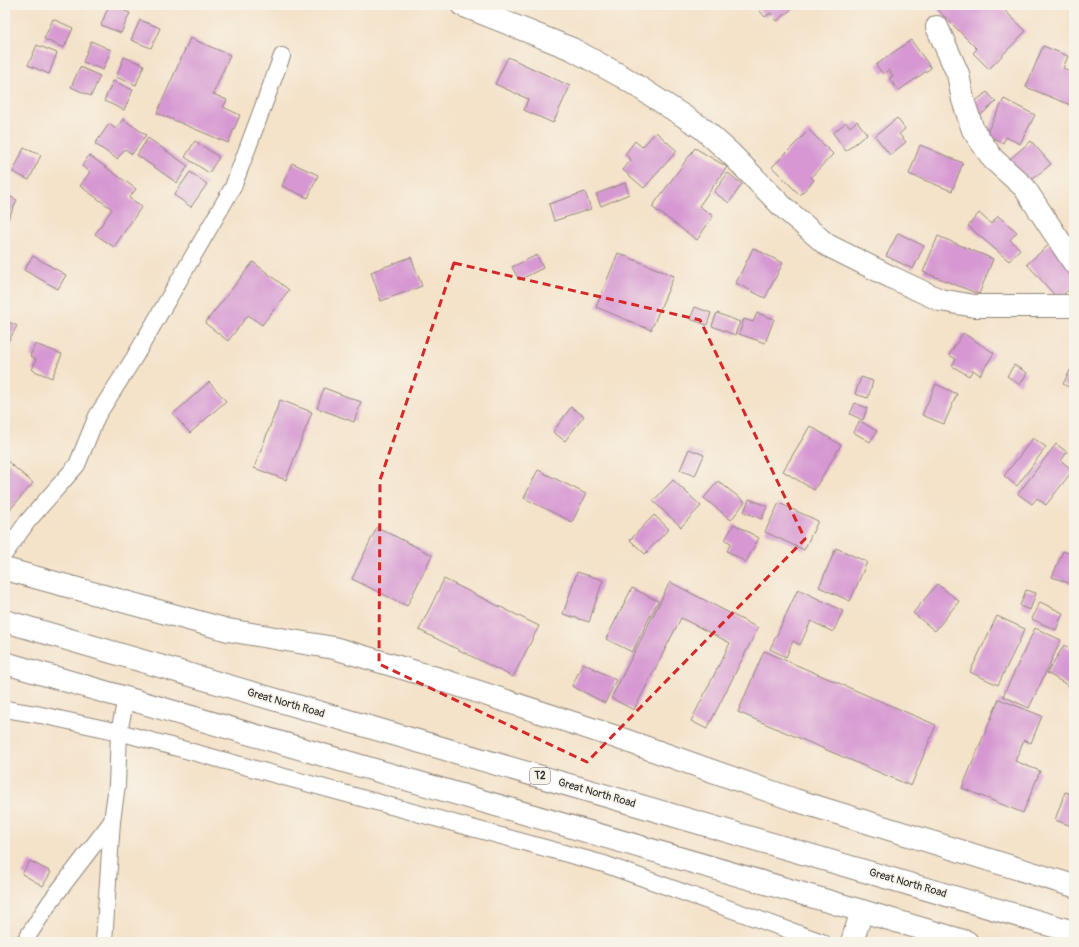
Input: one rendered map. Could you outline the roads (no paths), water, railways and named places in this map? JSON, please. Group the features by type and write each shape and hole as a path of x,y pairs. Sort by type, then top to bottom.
{"street":[{"path":"462,5 572,49 623,77 702,128 730,153 782,206 827,245 891,277 940,300 975,306 1074,306"},
{"path":"937,27 958,74 963,100 974,130 993,159 1024,187 1074,263"},
{"path":"5,568 228,630 334,648 436,678 613,736 795,800 1074,886"},
{"name":"Great North Road","path":"5,621 1074,932"},
{"path":"5,663 967,942"},
{"path":"852,942 862,911"}],"lane":[{"path":"5,554 28,522 77,465 97,416 134,358 233,187 282,56"},
{"path":"104,942 112,821 117,785 119,732 126,698"},
{"path":"5,709 41,715 119,732 604,864 822,942"},
{"path":"24,942 50,902 112,821"}]}
